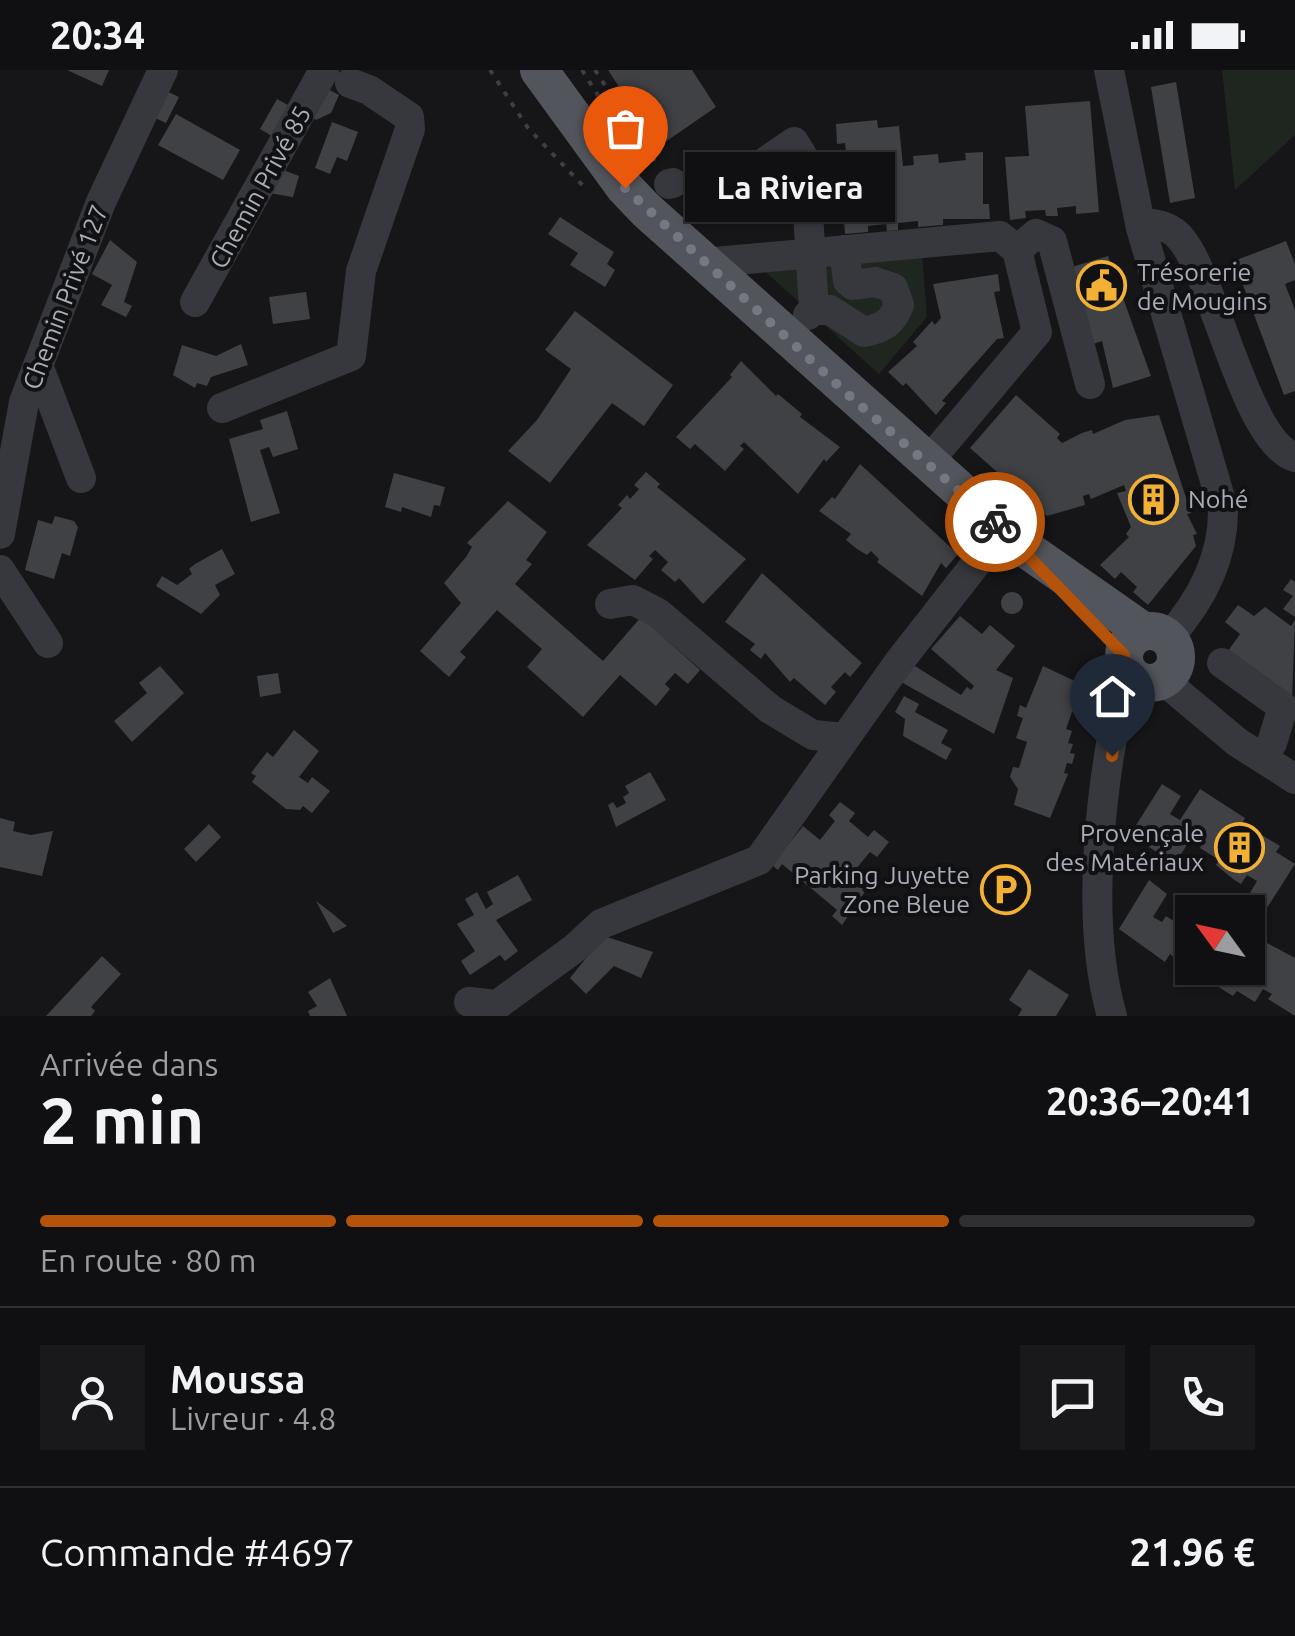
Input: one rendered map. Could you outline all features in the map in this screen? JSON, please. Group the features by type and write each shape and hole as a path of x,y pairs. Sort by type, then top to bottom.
{"main road":[{"path":"539,70 625,188 1150,660"}],"street":[{"name":"Chemin Privé 127","path":"0,534 24,402 101,202 163,70"},
{"path":"1110,70 1140,224 1222,508 1224,542 1214,569 1150,660 1114,734 1095,893 1100,973 1112,1016"},
{"path":"222,408 352,356 361,271 410,129 409,117 341,73"},
{"name":"Chemin Privé 85","path":"195,302 341,73"},
{"path":"716,176 737,204 756,204 777,182 810,253 811,312 830,310 864,332 883,327 899,305 893,288 875,282 853,286 848,281 844,250"},
{"path":"1140,224 1155,223 1169,228 1189,251 1217,328 1268,436 1281,453 1295,457"},
{"path":"1017,250 1036,234 1052,241 1090,384"},
{"path":"704,262 1000,236 1017,250 1037,332 927,463"},
{"path":"38,364 81,478"},
{"path":"468,1002 498,1005 575,948 600,924 759,860 845,738 1014,539"},
{"path":"0,570 48,643"},
{"path":"610,604 633,600 658,613 770,709 813,735 845,738"},
{"path":"1150,660 1198,687 1282,747"},
{"path":"1222,663 1283,708 1282,747 1295,779"}],"shaded area":[{"path":"1222,70 1295,70 1295,135 1235,190"},
{"path":"922,253 927,317 879,374 760,267"}],"building":[{"path":"67,70 109,70 102,86"},
{"path":"608,70 692,70 716,107 658,147"},
{"path":"1176,82 1195,198 1170,203 1151,87"},
{"path":"324,87 339,95 331,113 316,120 310,115"},
{"path":"162,89 179,97 166,123 149,115"},
{"path":"277,99 297,110 277,139 260,129"},
{"path":"1090,101 1099,212 1076,214 1076,206 1057,208 1058,216 1046,216 1045,210 1025,211 1026,218 1010,220 1005,157 1029,156 1025,106"},
{"path":"176,114 240,150 223,180 158,145"},
{"path":"877,120 878,128 899,126 903,166 914,165 913,156 938,154 939,163 966,160 965,153 983,152 983,204 989,204 990,219 943,219 943,225 918,227 918,221 898,223 898,230 887,231 886,224 868,226 868,232 845,234 843,210 851,209 849,191 841,192 839,163 847,162 845,143 837,144 836,124"},
{"path":"332,122 358,132 347,161 337,157 330,174 315,168"},
{"path":"278,168 299,176 293,197 269,193"},
{"path":"560,217 614,252 607,264 615,270 605,287 570,265 578,253 548,234"},
{"path":"110,240 137,262 124,302 132,306 126,317 101,305 112,285 92,274"},
{"path":"1286,241 1295,264 1295,280 1285,284 1295,310 1295,391 1284,395 1234,261"},
{"path":"1108,256 1151,376 1113,388 1102,341 1093,344 1079,301 1087,298 1084,287 1079,289 1072,267"},
{"path":"998,274 1000,291 994,292 1004,338 997,339 942,401 946,403 936,415 906,383 903,386 888,372 917,346 913,342 932,321 935,325 941,318 933,284"},
{"path":"306,292 310,319 273,324 269,297"},
{"path":"575,311 673,385 644,426 612,403 550,483 508,451 537,420 571,369 545,350"},
{"path":"241,344 248,365 211,377 207,386 197,383 195,388 173,375 182,345 216,356"},
{"path":"741,361 776,396 802,414 800,417 840,447 826,462 824,459 798,494 744,442 740,446 744,449 725,471 695,444 690,449 676,437 732,377"},
{"name":"Nohé","path":"1016,395 1060,434 1057,438 1062,443 1125,420 1159,415 1191,513 1187,514 1197,534 1193,535 1196,546 1148,605 1133,592 1137,587 1121,572 1115,579 1100,565 1129,537 1126,534 1131,527 1117,493 1126,491 1124,485 1091,499 1089,494 1083,496 1085,505 1047,516 970,448"},
{"path":"287,411 298,449 273,457 269,447 260,450 280,513 251,522 229,439 263,429 260,420"},
{"path":"860,464 958,554 946,568 941,563 922,596 877,562 879,559 871,551 867,555 846,540 851,534 819,511 832,497 835,499"},
{"path":"646,472 660,484 657,487 746,559 703,604 679,578 675,582 661,570 668,562 655,550 649,556 653,559 635,580 587,545 622,508 618,505 627,495 630,499 639,489 634,485"},
{"path":"394,473 445,487 440,506 434,505 431,517 402,507 401,512 385,507"},
{"path":"508,501 547,532 526,560 532,564 515,584 603,661 641,617 700,670 688,684 675,673 665,684 670,689 656,706 620,675 583,717 527,667 542,649 497,610 460,652 466,657 449,677 420,651 461,603 444,583 472,547 467,543"},
{"path":"55,516 74,521 78,527 70,556 62,553 54,579 25,570 38,520 52,524"},
{"path":"222,549 235,574 215,585 220,595 201,614 156,586 162,576 177,585 192,574 189,569 195,564"},
{"path":"762,573 862,663 850,677 845,672 831,687 836,692 825,705 794,678 790,682 765,653 761,659 750,650 755,644 725,622"},
{"path":"1291,579 1295,582 1295,617 1283,609 1293,596 1283,590"},
{"path":"1012,592 1020,595 1020,611 1012,614 1004,611 1001,603 1004,595"},
{"path":"1238,605 1254,616 1265,607 1291,626 1295,620 1292,702 1226,654 1240,634 1225,622"},
{"path":"960,616 982,634 990,625 1015,646 996,670 1013,678 994,734 894,678 907,661 961,695 967,687 971,690 974,686 931,649"},
{"path":"160,666 184,693 132,742 114,721 147,693 139,683"},
{"path":"1043,666 1081,684 1078,693 1085,695 1078,715 1072,712 1066,729 1072,731 1068,743 1073,744 1070,753 1075,754 1072,764 1067,763 1064,773 1068,774 1050,818 1014,805 1018,789 1010,777 1013,767 1019,768 1027,742 1016,738 1023,718 1017,716 1020,705 1026,708"},
{"path":"278,673 281,693 260,697 257,676"},
{"path":"904,696 919,704 915,712 948,730 941,743 952,749 946,760 903,736 905,719 895,712"},
{"path":"294,730 319,751 299,777 308,783 312,777 330,791 312,813 303,806 300,810 286,809 252,782 256,776 251,773 267,752 273,757"},
{"path":"650,772 666,800 616,827 608,805 613,802 617,808 626,803 623,797 629,793 625,786"},
{"name":"Provençale des Matériaux","path":"1162,784 1181,796 1170,814 1180,820 1200,789 1245,818 1239,829 1247,834 1250,828 1280,846 1276,852 1295,864 1265,911 1265,895 1249,895 1257,881 1247,875 1241,884 1233,879 1216,865 1219,860 1200,848 1204,840 1194,834 1172,868 1156,857 1158,853 1149,847 1152,842 1133,830"},
{"path":"840,802 855,813 849,821 868,837 874,830 889,842 877,857 870,852 855,870 871,883 842,925 832,916 837,910 782,864 778,870 767,861 783,851 803,826 820,840 835,821 829,815"},
{"path":"0,818 15,822 13,831 31,835 53,831 42,876 0,867"},
{"path":"209,824 221,837 196,862 184,849"},
{"path":"518,875 532,900 496,920 518,951 505,961 500,955 470,975 461,961 475,951 457,924 474,915 465,899 477,892 486,909 493,904 487,892"},
{"name":"Provençale des Matériaux","path":"1149,880 1167,894 1153,917 1162,922 1166,916 1175,922 1175,958 1170,954 1165,962 1119,929"},
{"path":"316,901 333,914 347,926 333,933"},
{"path":"604,936 653,952 641,978 614,966 586,994 570,978"},
{"path":"1267,943 1295,958 1295,1016 1268,999 1272,994 1263,989 1255,1002 1237,991 1233,996 1215,985 1265,985"},
{"path":"102,956 121,974 91,1007 95,1011 91,1016 46,1016"},
{"path":"1029,969 1069,995 1056,1016 1018,1016 1022,1009 1009,1000"},
{"path":"330,978 347,1016 310,1016 308,1011 317,1006 308,992"}],"way so far":[{"path":"625,188 854,400 995,522"}],"place":[{"name":"La Riviera","path":"625,188"},
{"name":"Trésorerie de Mougins","path":"1102,286"},
{"name":"Nohé","path":"1153,499"},
{"name":"Provençale des Matériaux","path":"1239,847"},
{"name":"Parking Juyette Zone Bleue","path":"1005,889"}],"route":[{"path":"995,522 1026,549 1056,588 1124,655 1126,670 1112,756"}]}
